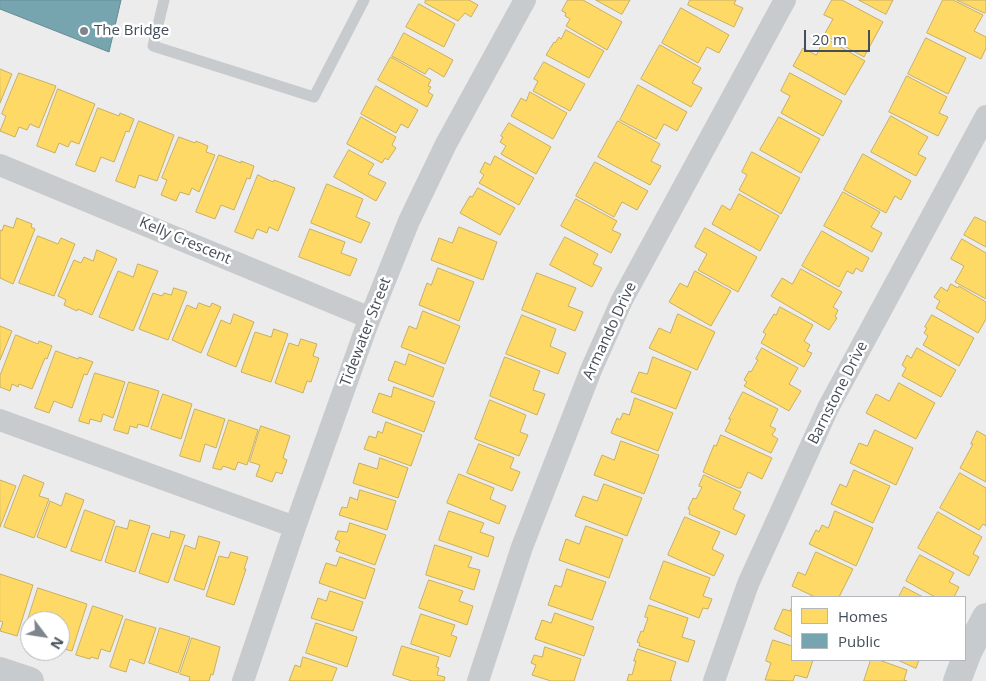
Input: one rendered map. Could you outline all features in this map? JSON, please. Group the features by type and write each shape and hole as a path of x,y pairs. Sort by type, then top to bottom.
{"street":[{"name":"Tidewater Street","path":"243,681 295,527 370,318 417,204 446,144 525,0"},
{"name":"Armando Drive","path":"478,681 522,548 604,338 622,300 785,0"},
{"name":"Barnstone Drive","path":"714,681 748,584 828,408 986,116"},
{"name":"Kelly Crescent","path":"0,165 370,318"},
{"path":"0,420 295,527"},
{"path":"966,657 986,618"},
{"path":"957,681 965,661"},
{"path":"0,671 30,681"}],"lane":[{"path":"164,0 153,46 314,96 364,0"}],"building: Homes":[{"path":"426,0 469,0 478,5 471,17 465,13 458,21 425,3"},
{"path":"568,0 583,0 622,22 607,50 566,26 570,19 562,11"},
{"path":"596,0 630,0 622,14"},
{"path":"690,0 736,0 734,4 743,8 734,27 688,5"},
{"path":"832,0 842,0 883,22 864,57 824,35 833,19 824,15"},
{"path":"859,0 893,0 886,14"},
{"path":"943,0 953,0 983,15 974,31 986,37 986,48 981,59 927,33"},
{"path":"957,0 986,0 986,12 985,13"},
{"path":"419,4 455,24 444,47 406,27"},
{"path":"681,8 729,35 719,53 707,47 698,63 662,43"},
{"path":"566,30 604,51 589,78 546,55 554,42 559,37 561,39"},
{"path":"404,33 453,60 444,77 429,68 425,74 392,56"},
{"path":"825,38 865,61 845,95 793,66 803,48 816,55"},
{"path":"926,38 966,58 948,94 908,74"},
{"path":"660,45 701,68 692,83 702,88 691,107 641,79"},
{"path":"391,57 431,80 428,86 431,87 428,92 433,95 427,107 378,80"},
{"path":"544,62 585,84 570,111 533,91 538,81 534,79"},
{"path":"0,69 12,74 0,103"},
{"path":"19,73 56,86 39,128 30,124 27,130 19,127 15,137 0,131 6,116 2,114"},
{"path":"790,73 842,101 823,136 781,113 790,96 781,91"},
{"path":"907,76 947,97 939,113 948,117 938,136 889,112"},
{"path":"638,85 687,112 677,131 664,124 656,139 620,120"},
{"path":"376,86 418,110 408,128 401,124 396,133 361,114"},
{"path":"58,89 95,104 79,144 71,141 68,147 59,143 55,153 37,146"},
{"path":"530,92 567,113 553,139 511,116 521,98 526,101"},
{"path":"98,108 119,116 120,113 134,119 129,132 126,131 114,162 101,157 95,172 76,165"},
{"path":"891,116 928,137 918,154 926,158 916,176 871,152"},
{"path":"361,117 396,137 392,145 396,148 388,160 385,158 382,163 347,144"},
{"path":"779,117 820,139 801,173 760,150"},
{"path":"139,121 174,135 157,181 139,175 135,188 116,181"},
{"path":"618,121 660,144 651,161 661,166 650,185 598,157"},
{"path":"509,123 551,147 536,174 501,154 506,146 500,142 503,137 501,136"},
{"path":"179,137 208,146 206,152 215,155 199,192 192,188 189,195 180,192 176,201 161,195 167,180 162,178"},
{"path":"349,150 374,164 368,174 386,183 376,201 334,177"},
{"path":"752,152 800,178 781,214 739,190 747,175 742,172"},
{"path":"863,154 911,181 901,200 895,196 886,213 844,190"},
{"path":"219,155 254,166 250,179 247,178 234,210 221,205 215,219 196,212"},
{"path":"495,156 534,178 519,205 479,183 484,175 480,172 485,162 490,165"},
{"path":"595,162 648,191 637,210 622,202 614,217 576,196"},
{"path":"258,175 273,182 274,180 295,188 278,231 269,227 267,233 257,229 253,239 235,232"},
{"path":"327,184 363,199 356,217 370,223 361,243 311,223"},
{"path":"478,188 515,208 500,235 460,213 470,196 472,197"},
{"path":"843,192 880,212 871,227 882,233 872,252 824,226"},
{"path":"739,194 779,216 760,251 712,224 722,205 730,210"},
{"path":"576,199 617,221 612,230 621,234 611,253 561,226"},
{"path":"975,217 986,222 986,247 964,235"},
{"path":"17,218 32,224 31,227 35,229 13,284 0,278 0,230 2,231 4,225 13,228"},
{"path":"459,227 497,242 483,280 431,260 439,238 452,243"},
{"path":"705,228 757,257 738,292 698,270 707,254 695,247"},
{"path":"310,229 345,242 341,253 357,259 350,276 299,257"},
{"path":"822,231 869,258 862,272 856,268 853,274 847,271 839,287 802,266"},
{"path":"38,236 58,244 61,238 75,244 54,296 19,283"},
{"path":"565,237 598,254 593,264 602,268 592,287 550,265"},
{"path":"962,239 986,253 986,299 955,282 964,266 951,259"},
{"path":"97,250 117,259 92,315 64,305 66,300 58,296 74,260 81,263 84,257 93,261"},
{"path":"138,264 158,271 133,331 99,317 118,271 133,277"},
{"path":"438,268 474,282 459,321 419,305 427,283 431,285"},
{"path":"801,269 842,292 833,307 838,310 835,317 837,318 829,330 771,296 782,278 792,284"},
{"path":"695,271 731,291 711,326 669,302 680,283 687,287"},
{"path":"537,273 576,288 568,306 583,312 575,331 522,310"},
{"path":"951,284 958,288 959,286 986,302 986,319 978,333 936,308 940,301 934,297 941,287 947,291"},
{"path":"174,288 187,292 168,340 139,329 153,293 162,296 164,293 171,295"},
{"path":"199,303 210,307 212,303 221,307 201,353 172,340 187,305 196,309"},
{"path":"780,307 813,325 804,341 810,345 807,351 812,353 804,367 761,343 766,334 763,332"},
{"path":"423,311 460,326 445,364 401,347 409,326 416,329"},
{"path":"234,314 254,322 236,367 207,355 221,320 230,324"},
{"path":"678,314 715,332 697,370 649,348 659,328 670,333"},
{"path":"522,315 556,329 550,346 566,353 558,374 506,354"},
{"path":"932,315 974,338 959,366 923,345 928,336 924,333 927,328 925,327"},
{"path":"0,326 12,331 0,360"},
{"path":"274,329 288,334 271,382 241,372 255,332 271,337"},
{"path":"16,335 38,344 39,341 52,346 32,389 19,384 18,387 12,384 10,391 0,387 0,376"},
{"path":"301,339 317,344 313,356 319,358 311,382 307,381 303,393 275,383 289,343 298,346"},
{"path":"762,348 798,368 789,384 801,391 789,411 744,386 747,382 744,380 758,360 756,359"},
{"path":"917,348 956,370 941,397 902,376 906,368 902,365 907,355 911,358"},
{"path":"56,351 93,362 87,375 84,374 72,408 54,401 49,413 35,408"},
{"path":"409,354 444,368 433,397 388,380 395,361 405,365"},
{"path":"505,357 540,371 533,390 545,394 537,415 490,396"},
{"path":"653,357 691,372 676,409 631,392 639,372 647,374"},
{"path":"95,373 125,382 113,418 103,414 101,422 90,419 89,424 79,421"},
{"path":"129,382 159,391 148,427 138,424 137,428 130,426 128,434 114,430"},
{"path":"899,383 935,403 916,439 866,413 876,394 889,401"},
{"path":"394,387 435,402 424,432 372,412 379,393 391,397"},
{"path":"743,392 778,409 770,426 776,429 772,435 778,439 771,453 725,431"},
{"path":"163,394 192,404 181,439 151,429"},
{"path":"635,398 673,413 658,451 611,433 617,418 620,420 623,413 629,415"},
{"path":"490,400 526,415 520,432 528,435 519,456 475,439"},
{"path":"195,409 225,419 216,448 205,444 200,462 180,456"},
{"path":"229,420 258,430 247,465 238,462 235,470 223,466 221,470 213,468"},
{"path":"386,422 422,435 411,466 364,449 369,436 376,438 378,431 382,433"},
{"path":"261,426 290,436 283,458 287,460 282,474 276,472 272,482 256,476 260,465 250,462"},
{"path":"875,430 913,448 896,485 850,463 859,443 867,446"},
{"path":"977,431 986,436 986,482 960,468 973,444 971,444"},
{"path":"721,435 772,458 762,479 748,472 741,488 738,488 703,472 714,445 716,446"},
{"path":"621,441 659,455 644,494 594,475 602,455 614,460"},
{"path":"479,444 514,458 510,468 520,472 512,491 467,473"},
{"path":"380,458 408,468 398,498 353,483 359,463 377,469"},
{"path":"854,470 890,486 873,523 831,504 840,484 846,487"},
{"path":"960,473 986,488 986,526 983,524 979,530 940,508"},
{"path":"459,474 494,488 490,499 506,506 499,524 447,503"},
{"path":"24,475 44,483 39,496 49,499 34,538 4,527"},
{"path":"704,475 741,492 733,509 745,515 736,535 689,514 690,510 688,509 693,498 696,499 702,487 699,486"},
{"path":"0,480 16,486 0,527"},
{"path":"604,484 642,498 627,536 575,516 583,496 597,501"},
{"path":"360,490 396,501 387,530 339,515 342,507 347,508 350,497 357,500"},
{"path":"66,493 84,500 66,548 37,537 50,501 61,506"},
{"path":"85,510 115,521 101,561 71,551"},
{"path":"449,511 484,523 480,532 494,537 488,557 439,540"},
{"path":"835,511 873,528 856,566 809,544 816,530 819,532 822,525 828,528"},
{"path":"938,512 982,537 973,554 979,557 969,576 918,548"},
{"path":"685,517 720,532 712,549 724,555 714,576 668,555"},
{"path":"130,520 150,526 135,572 105,562 116,526 127,529"},
{"path":"350,523 386,535 375,565 336,551 340,541 335,539 338,531 347,532"},
{"path":"586,526 623,539 609,578 559,560 566,539 579,544"},
{"path":"171,531 185,535 168,583 139,573 152,533 169,538"},
{"path":"199,536 220,542 204,590 174,580 185,545 195,549"},
{"path":"435,545 472,557 468,567 480,570 474,590 426,575"},
{"path":"231,552 248,557 234,605 206,596 219,556 228,558"},
{"path":"816,552 853,569 840,596 813,596 792,586 798,572 805,575"},
{"path":"920,555 954,573 949,582 959,587 954,596 933,596 906,581"},
{"path":"340,557 375,569 365,599 319,583 326,563 336,566"},
{"path":"664,561 710,578 703,596 712,599 708,609 703,608 699,618 650,599"},
{"path":"567,569 606,582 592,620 548,605 555,585 561,587"},
{"path":"0,574 33,585 25,611 20,611 20,626 17,636 0,631 3,622 0,621"},
{"path":"429,580 463,591 459,601 473,606 467,625 419,608"},
{"path":"904,587 921,596 900,596"},
{"path":"38,588 87,604 72,651 70,650 70,611 31,611"},
{"path":"330,591 363,602 353,631 311,618 318,598 326,601"},
{"path":"649,605 688,618 682,637 695,641 688,662 639,646 640,643 637,642 648,618 645,617"},
{"path":"93,606 123,616 110,652 101,649 98,659 76,655"},
{"path":"791,608 791,637 774,629 783,609 790,611"},
{"path":"555,613 594,627 584,656 535,639 542,620 551,623"},
{"path":"421,614 455,625 451,635 457,637 450,657 411,644"},
{"path":"126,619 156,628 144,664 130,659 126,672 110,667"},
{"path":"316,623 357,637 347,667 306,653"},
{"path":"160,628 190,637 178,673 149,663"},
{"path":"192,638 220,647 213,675 211,674 209,681 189,681 190,677 180,674"},
{"path":"773,640 791,646 791,661 813,661 807,678 795,675 793,681 765,680 771,663 766,661"},
{"path":"402,646 439,657 436,667 439,668 437,675 445,677 444,681 412,681 393,675"},
{"path":"545,647 581,659 574,681 551,681 532,675 536,665 531,663 534,655 542,657"},
{"path":"638,649 676,662 670,681 627,681 629,674 632,675"},
{"path":"303,657 337,668 332,681 289,681 295,665 300,667"},
{"path":"871,661 882,661 907,670 904,680 907,681 864,681"},
{"path":"900,661 919,661 916,668"}],"building: Public":[{"name":"The Bridge","path":"0,0 121,0 109,52 0,9"}],"place":[{"name":"The Bridge","path":"84,31"}]}
